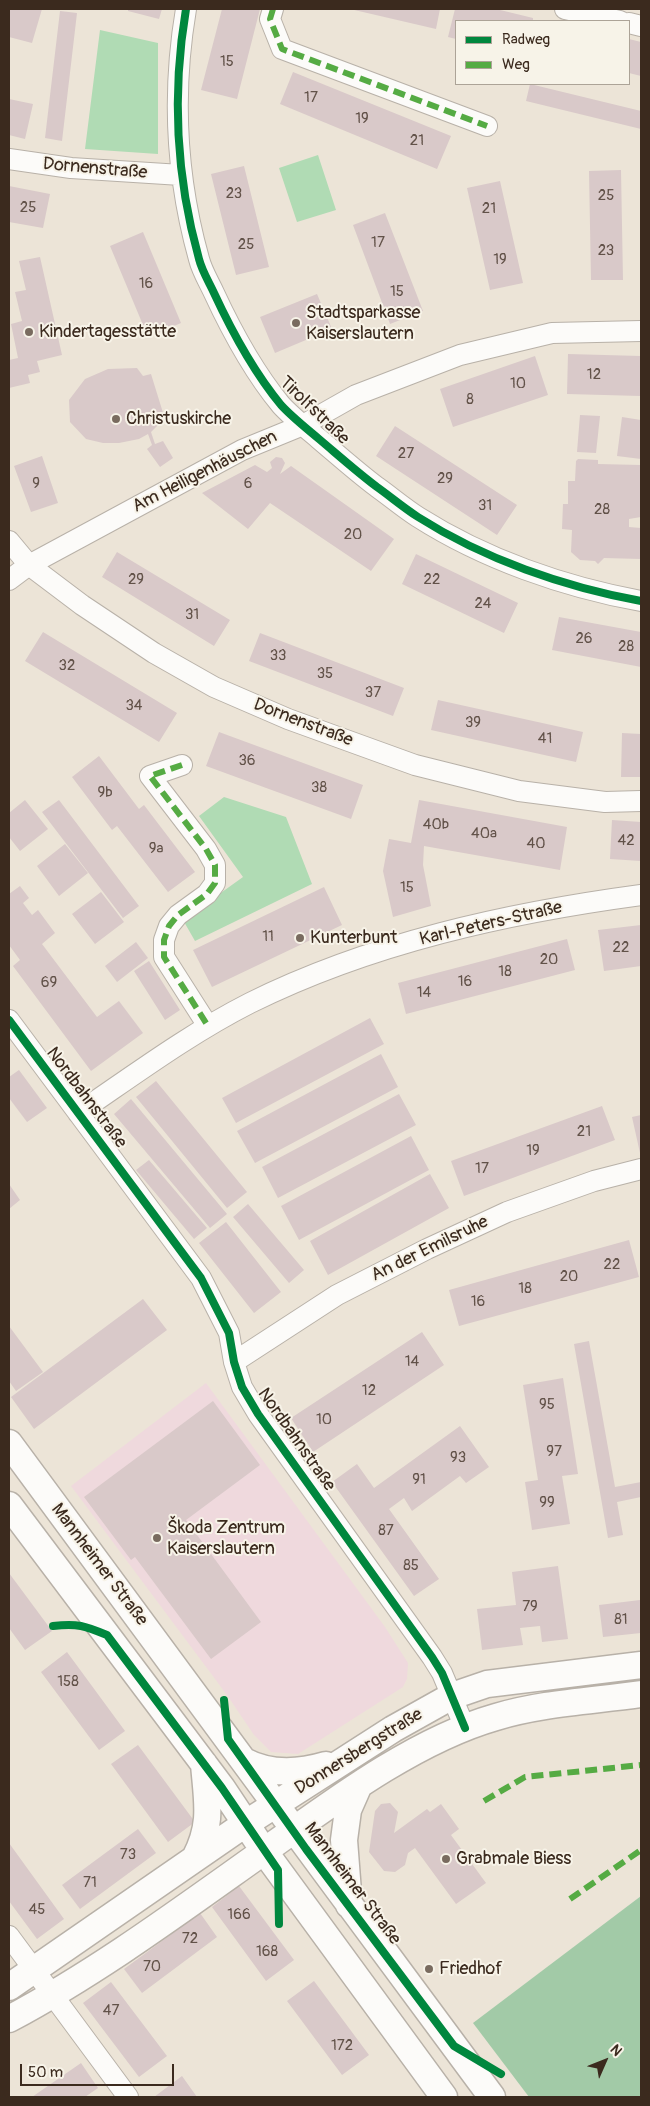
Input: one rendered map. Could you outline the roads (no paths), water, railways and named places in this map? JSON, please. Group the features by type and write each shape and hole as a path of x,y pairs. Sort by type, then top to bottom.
{"main road":[{"name":"Mannheimer Straße","path":"9,1443 492,2097"},
{"name":"Mannheimer Straße","path":"9,1505 204,1764 264,1851 444,2097"},
{"name":"Donnersbergstraße","path":"9,1987 35,1971 245,1824 420,1713 452,1696 486,1684 641,1665"},
{"name":"Donnersbergstraße","path":"9,2019 53,1995 151,1931 359,1785 431,1744 495,1716 524,1710 641,1694"},
{"path":"244,1761 268,1770 295,1772 306,1771 344,1760"},
{"path":"195,1858 204,1839 208,1822 204,1764"},
{"path":"350,1905 344,1840 348,1810 359,1785"}],"street":[{"name":"Tirolfstraße","path":"186,9 180,41 177,91 179,155 181,175 199,261 234,336 266,385 283,406 303,425 356,471 418,517 490,556 551,579 613,596 641,601"},
{"path":"272,9 270,19 282,49 487,126"},
{"path":"565,9 615,20"},
{"name":"Dornenstraße","path":"9,159 71,168 181,175"},
{"name":"Am Heiligenhäuschen","path":"9,580 29,565 242,450 303,425 356,395 460,356 552,333 641,331"},
{"name":"Dornenstraße","path":"9,541 29,565 82,605 154,653 214,687 288,720 415,765 519,791 605,802 641,802"},
{"path":"182,765 150,776 206,849 215,865 215,883 207,894 178,915 169,926 164,940 164,957 208,1026"},
{"name":"Karl-Peters-Straße","path":"78,1114 208,1026 298,980 403,944 518,915 641,895"},
{"name":"Nordbahnstraße","path":"9,1020 201,1278 229,1333 234,1362 242,1388 258,1414 432,1657 442,1673 465,1728"},
{"name":"An der Emilsruhe","path":"234,1362 337,1295 427,1249 507,1212 594,1181 641,1170"},
{"path":"9,1936 128,2097"}],"place":[{"name":"Stadtsparkasse Kaiserslautern","path":"296,323"},
{"name":"Kindertagesstätte","path":"29,332"},
{"name":"Christuskirche","path":"116,419"},
{"name":"Kunterbunt","path":"300,938"},
{"name":"Škoda Zentrum Kaiserslautern","path":"157,1538"},
{"name":"Grabmale Biess","path":"446,1859"},
{"name":"Friedhof","path":"429,1969"}]}
